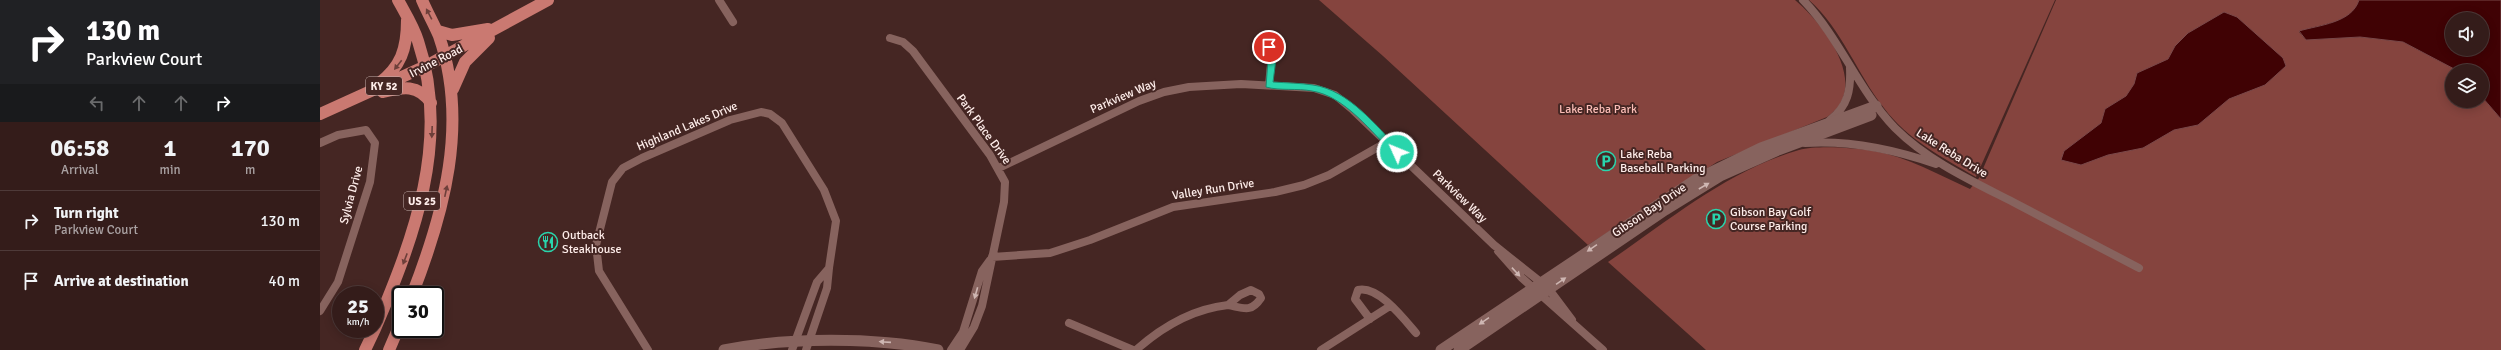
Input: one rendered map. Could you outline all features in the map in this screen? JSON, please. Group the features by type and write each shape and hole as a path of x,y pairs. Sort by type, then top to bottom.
{"main road":[{"name":"US 25","path":"384,308 406,256 422,203 430,157 432,105 426,66 418,38 407,14 398,0"},
{"name":"US 25","path":"415,286 435,234 447,184 453,142 452,94 446,56 438,31 422,0"},
{"name":"Irvine Road","path":"320,114 446,56 548,0"},
{"path":"342,105 380,82 402,61 407,46 407,14"},
{"path":"438,31 452,35 461,35 506,23"},
{"path":"452,94 459,71 465,62 506,23"},
{"path":"342,105 405,87 420,90 432,105"},
{"name":"US 25","path":"365,350 371,338"},
{"path":"389,350 394,338"}],"street":[{"path":"719,0 733,22"},
{"name":"Lake Reba Drive","path":"1803,0 1826,24 1878,109 1906,138 1951,169 2139,268"},
{"name":"Park Place Drive","path":"890,38 903,42 909,46 999,168 1005,182 1005,192 988,284 978,317 960,350"},
{"path":"1265,42 1272,53 1269,85"},
{"path":"1824,124 1841,110 1849,97 1851,82 1850,65"},
{"name":"Parkview Way","path":"999,168 1126,106 1164,92 1202,85 1269,85 1314,88 1334,95 1353,110 1540,289 1560,313 1572,320 1603,350"},
{"name":"Gibson Bay Drive","path":"1441,350 1540,289 1716,173 1761,148 1824,124 1878,109"},
{"name":"Gibson Bay Drive","path":"1716,173 1794,144 1878,109"},
{"name":"Highland Lakes Drive","path":"648,350 599,272 596,256 598,234 612,182 623,168 642,158 741,116 761,112 777,118 824,190 834,212 836,230 829,268 817,282 793,346"},
{"name":"Sylvia Drive","path":"320,143 338,135 366,130 375,143 370,182 338,282 320,311"},
{"path":"1794,144 1831,141 1869,144 1911,154 1951,169"},
{"name":"Valley Run Drive","path":"992,257 1050,253 1090,240 1172,206 1275,192 1304,185 1329,175 1387,142"},
{"name":"Park Place Drive","path":"951,350 963,332 982,271 992,257"},
{"path":"807,346 827,288 829,268"},
{"path":"1370,319 1357,302 1356,295 1358,292 1371,289 1416,333"},
{"name":"Gibson Bay Drive","path":"1459,350 1540,289"},
{"path":"1069,323 1134,350 1164,327 1184,316 1204,309 1228,305"},
{"path":"1321,350 1390,306"},
{"path":"724,350 750,345 807,346 876,342 938,350"}],"green space":[{"name":"Lake Reba Park","path":"1319,0 1795,0 1819,24 1839,56 1844,73 1845,89 1840,104 1827,117 1717,162 1588,245 1383,56"},
{"path":"1809,0 2055,0 1976,177 1926,147 1893,119 1874,95 1831,24"},
{"path":"2056,0 2359,0 2355,8 2342,19 2299,32 2306,40 2360,37 2403,42 2445,64 2445,108 2489,108 2489,105 2501,119 2501,350 1706,350 1608,262 1699,198 1723,183 1773,159 1807,148 1866,150 1887,154 1923,167 1970,189 1979,178"}],"shaded area":[{"path":"2359,0 2501,0 2501,119 2489,105 2489,64 2445,64 2403,42 2360,37 2306,40 2299,31 2334,22 2349,14 2355,8"},
{"path":"2224,12 2237,17 2283,58 2286,66 2265,85 2229,99 2198,125 2174,130 2143,148 2108,155 2081,165 2061,160 2064,151 2101,123 2105,109 2126,96 2134,84 2137,73 2168,59 2175,46 2188,33"}],"place":[{"name":"Lake Reba Baseball Parking","path":"1606,161"},
{"name":"Gibson Bay Golf Course Parking","path":"1716,219"},
{"name":"Outback Steakhouse","path":"548,242"}],"route":[{"path":"1269,47 1272,53 1272,59 1269,85 1303,86 1324,90 1334,95 1353,110 1397,152"}]}
